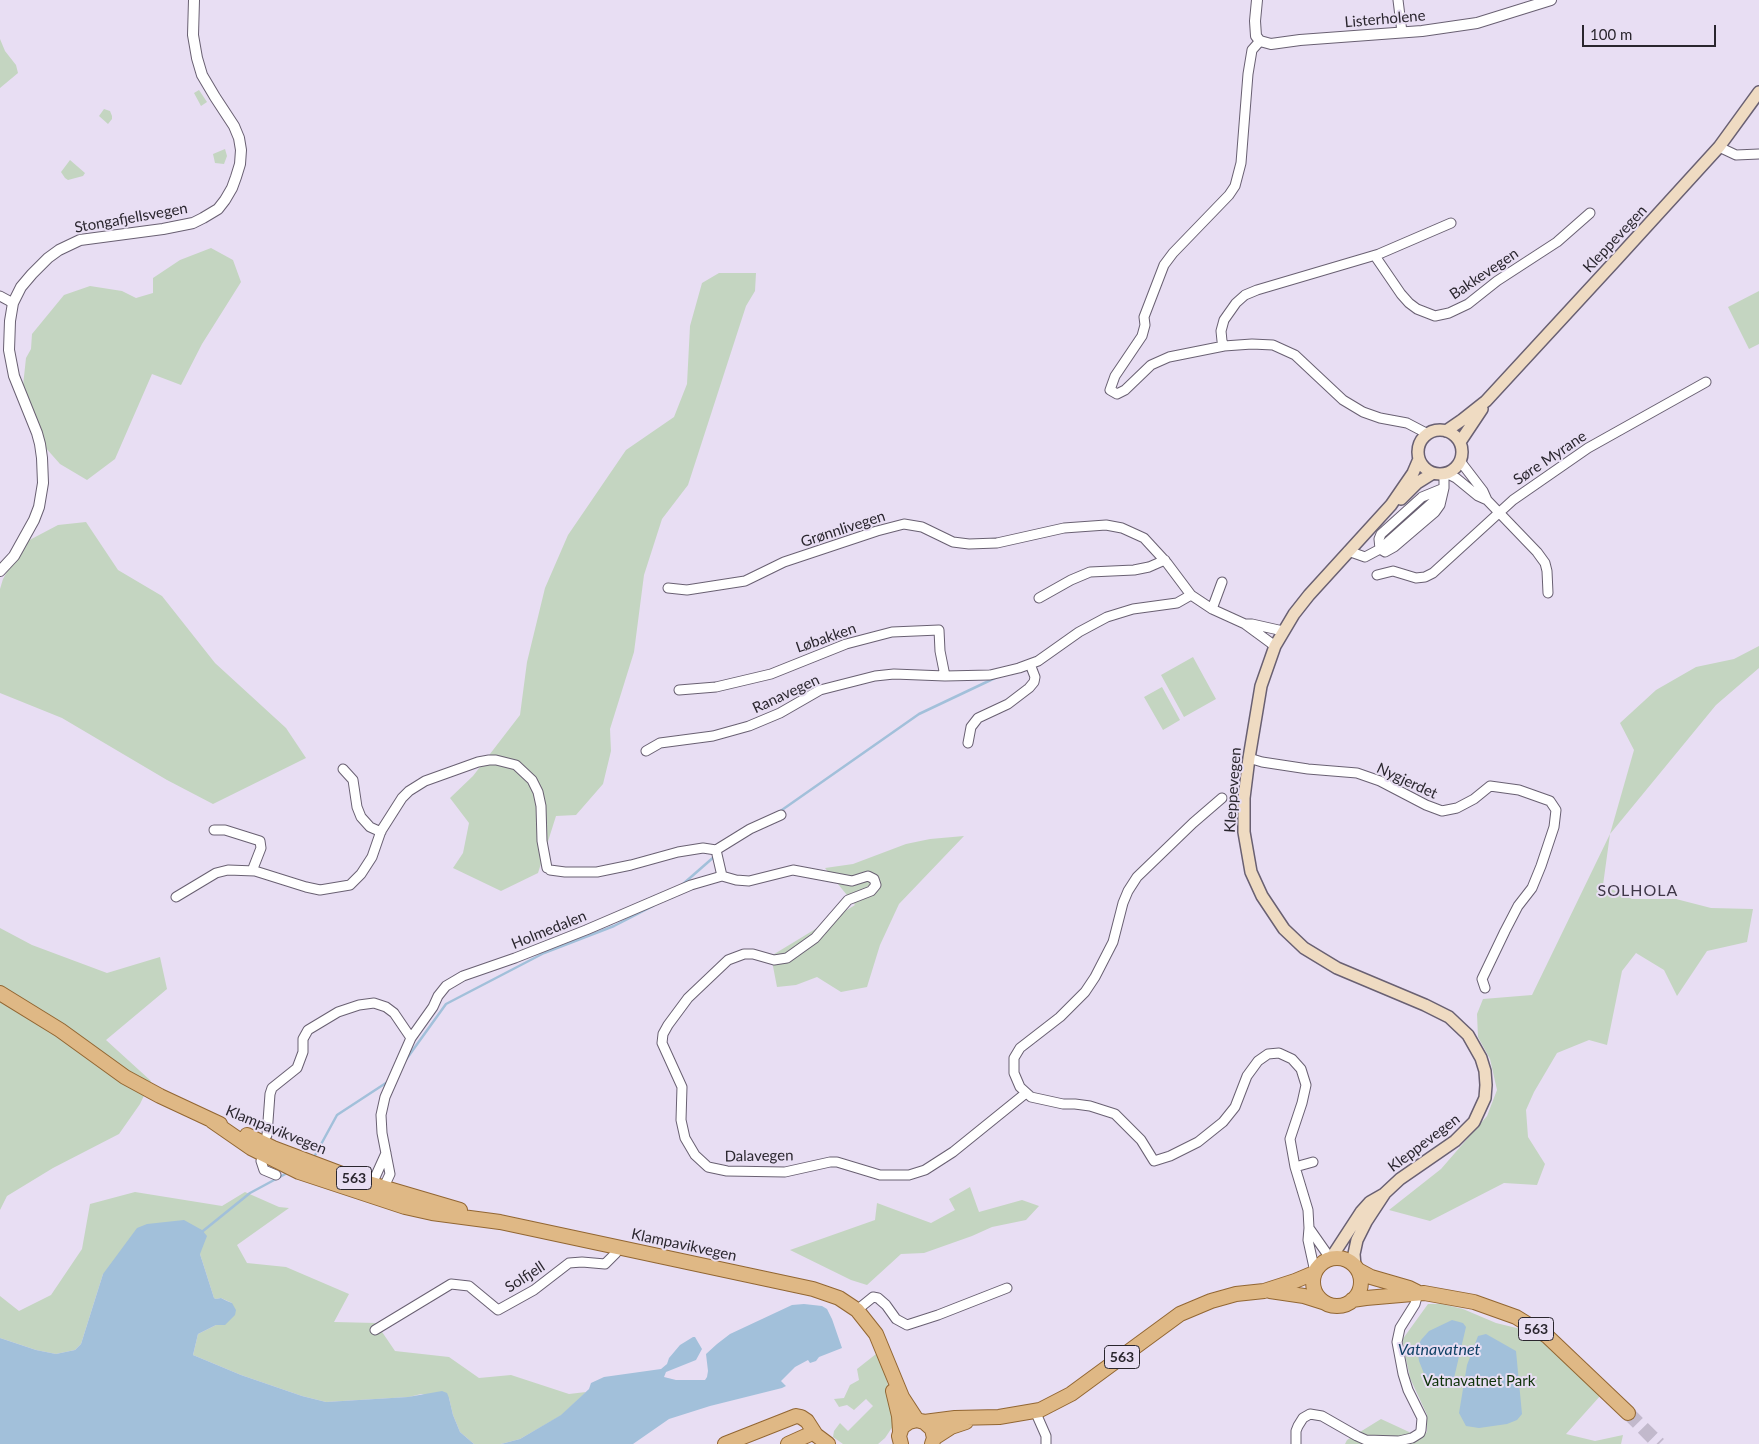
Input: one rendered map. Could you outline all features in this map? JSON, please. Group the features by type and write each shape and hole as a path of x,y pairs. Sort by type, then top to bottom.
{"main road":[{"name":"Kleppevegen","path":"1446,431 1486,401 1719,147 1759,92"},
{"name":"Kleppevegen","path":"1460,442 1486,401"},
{"path":"1434,431 1446,431 1454,435 1460,442 1462,450 1460,461 1455,468 1441,473 1425,468 1419,458 1419,445 1428,434 1434,431"},
{"name":"Kleppevegen","path":"1330,1258 1360,1212 1370,1202 1455,1141 1474,1122 1485,1098 1486,1085 1481,1058 1476,1046 1459,1025 1437,1010 1337,968 1315,956 1294,939 1276,919 1256,884 1245,845 1244,805 1249,758 1261,686 1275,646 1308,594 1391,505 1412,473 1419,458"},
{"name":"Kleppevegen","path":"1391,505 1421,480 1441,473"},
{"name":"Klampavikvegen","path":"0,993 53,1025 125,1077 212,1121 252,1148 286,1167 316,1179 378,1190 500,1222 813,1289 839,1298 857,1310 876,1334 902,1397 921,1421"},
{"name":"Kleppevegen","path":"1356,1268 1354,1254 1359,1235 1385,1193"},
{"name":"563","path":"898,1439 905,1424 954,1418 999,1417 1035,1412 1071,1394 1180,1314 1211,1301 1236,1294 1264,1291 1295,1281 1314,1273 1320,1264 1330,1258 1345,1259 1371,1277 1418,1292 1474,1302 1516,1317 1547,1336 1628,1413"},
{"path":"1352,1300 1358,1294 1361,1285 1360,1276 1356,1268"},
{"path":"1314,1273 1314,1290 1323,1302"},
{"name":"563","path":"1264,1291 1304,1296 1338,1306 1352,1300 1398,1296 1418,1292"},
{"name":"Klampavikvegen","path":"889,1366 898,1411 898,1439"},
{"path":"725,1444 796,1416 808,1421 820,1439 828,1444"},
{"name":"563","path":"933,1442 952,1427 979,1418"},
{"name":"563","path":"921,1421 932,1429 933,1442"},
{"path":"788,1444 808,1435 813,1430"}],"street":[{"name":"Stongafjellsvegen","path":"0,571 18,549 34,520 39,507 43,483 42,458 37,433 19,391 11,364 9,335 13,303 21,287 48,258 70,244 91,237 163,229 192,223 218,208 232,188 240,164 241,150 239,138 234,126 202,74 193,35 194,0"},
{"path":"1257,0 1255,28 1256,36 1260,41 1252,50 1248,74 1241,163 1235,186 1229,195 1173,253 1164,265 1144,317 1145,325 1142,336 1115,376 1110,390 1117,394 1125,390 1151,365 1169,356 1224,346 1265,344 1282,348 1295,355 1348,403 1363,412 1406,423 1428,434"},
{"path":"1398,0 1402,32"},
{"name":"Listerholene","path":"1260,41 1271,44 1300,40 1358,37 1477,23 1539,2 1551,0"},
{"path":"1719,147 1736,155 1759,154"},
{"name":"Bakkevegen","path":"1375,256 1400,294 1417,309 1435,316 1449,314 1468,304 1505,276 1558,242 1590,213"},
{"path":"1224,346 1221,331 1224,320 1236,303 1245,295 1375,256 1451,223"},
{"path":"0,296 13,303"},
{"name":"Søre Myrane","path":"1498,512 1588,448 1706,382"},
{"path":"1460,461 1483,491 1487,500 1541,557 1547,571 1548,593"},
{"path":"1380,549 1385,552 1394,547 1435,512 1440,505 1444,488 1441,473 1456,478 1478,496 1487,500"},
{"path":"1380,549 1379,540 1381,534 1422,498 1444,488"},
{"path":"1377,575 1393,571 1416,578 1429,576 1498,512"},
{"name":"Grønnlivegen","path":"668,588 687,590 745,581 784,562 904,524 922,528 953,542 969,544 997,543 1064,528 1106,525 1136,533 1148,542 1165,560 1190,595 1212,609 1246,624 1275,646"},
{"path":"1348,551 1365,557 1380,549"},
{"path":"1040,598 1071,580 1090,572 1134,570 1149,567 1165,560"},
{"path":"1212,609 1222,582"},
{"name":"Ranavegen","path":"646,751 660,743 701,738 749,726 780,713 820,690 860,680 894,674 990,675 1030,664 1079,632 1107,617 1133,609 1177,603 1190,595"},
{"name":"Grønnlivegen","path":"1246,624 1284,631"},
{"name":"Løbakken","path":"679,690 716,687 771,674 837,647 892,632 939,630 940,651 945,676"},
{"path":"968,742 971,727 978,718 1008,704 1029,688 1035,677 1030,664"},
{"name":"Nygjerdet","path":"1249,758 1262,762 1308,769 1357,773 1439,810 1446,811 1457,808 1474,799 1490,786 1519,790 1550,801 1556,810 1554,827 1541,866 1532,888 1518,906 1482,979 1485,988"},
{"path":"176,898 198,883 221,871 234,870 252,871 320,890 347,886 354,882 361,874 372,856 381,832 402,798 409,791 424,781 478,762 496,760 508,762 519,766 528,774 538,792 541,806 542,841 548,869 565,872 597,872 692,849 716,850 750,829 781,815"},
{"path":"343,769 353,780 357,807 361,817 370,827 381,832"},
{"path":"1222,798 1193,823 1137,878 1128,891 1123,903 1110,950 1085,992 1060,1017 1029,1040 1017,1052 1013,1064 1014,1074 1020,1087 1031,1097 1043,1101 1090,1106 1114,1114 1140,1140 1154,1161 1174,1154 1198,1142 1216,1128 1235,1107 1247,1076 1258,1061 1268,1054 1279,1053 1292,1059 1297,1063 1305,1076 1306,1085 1290,1139 1295,1167 1308,1210 1308,1240 1314,1273"},
{"path":"214,830 225,830 260,841 261,848 252,871"},
{"path":"716,850 722,876"},
{"name":"Holmedalen","path":"378,1190 390,1174 381,1120 385,1097 411,1038 433,1007 442,990 463,976 586,930 691,885 722,876 749,881 793,870 852,881 865,876 874,878 876,885 874,890 848,900 823,930 810,942"},
{"name":"Dalavegen","path":"810,942 782,960 748,954 739,955 728,960 688,998 670,1020 663,1034 663,1047 682,1087 681,1120 685,1138 694,1155 708,1166 727,1171 785,1172 837,1162 880,1175 909,1176 925,1170 953,1152 1026,1094"},
{"path":"267,1135 272,1088 297,1068 303,1052 303,1039 308,1030 338,1012 359,1005 374,1003 394,1012 411,1038"},
{"path":"378,1190 386,1153"},
{"path":"261,1161 264,1170 276,1175"},
{"path":"1295,1167 1313,1162"},
{"path":"1309,1228 1330,1258"},
{"name":"Solfjell","path":"375,1330 451,1284 469,1286 498,1310 534,1290 569,1263 605,1264 616,1253"},
{"path":"857,1310 873,1297 878,1298 886,1305 896,1319 907,1325 1008,1288"},
{"path":"1296,1444 1298,1426 1303,1418 1310,1414 1322,1416 1366,1440 1399,1441 1412,1438 1420,1433 1422,1418 1408,1390 1397,1342 1400,1328 1415,1304 1418,1292"},
{"path":"1035,1412 1046,1436 1046,1444"}],"green space":[{"path":"0,39 5,51 16,65 18,73 0,88"},
{"path":"199,90 207,102 201,106 194,93"},
{"path":"104,109 110,111 112,116 108,124 99,116"},
{"path":"225,149 227,156 224,164 215,163 213,154"},
{"path":"70,160 85,173 83,176 68,180 65,178 61,172"},
{"path":"211,248 233,260 241,282 202,344 181,385 152,374 115,459 87,480 60,464 37,438 23,386 26,358 31,349 32,334 64,295 90,286 122,291 136,298 153,293 153,278 180,260"},
{"path":"719,273 756,273 755,291 746,306 688,485 662,519 644,575 634,652 610,729 611,751 603,784 576,815 556,816 538,873 501,891 453,868 463,853 469,823 450,798 473,776 520,715 527,662 545,588 568,535 626,450 674,417 687,384 690,326 702,283"},
{"path":"1759,291 1759,344 1749,349 1728,307"},
{"path":"86,522 118,570 162,596 215,663 286,728 306,758 213,804 167,780 62,718 0,693 0,589 3,579 22,544 58,525"},
{"path":"1759,646 1759,668 1716,705 1610,834 1634,750 1620,723 1656,690 1696,667 1734,659"},
{"path":"1193,657 1216,699 1184,717 1161,675"},
{"path":"1162,687 1180,720 1163,730 1144,697"},
{"path":"1610,834 1603,885 1632,899 1676,899 1711,908 1753,909 1747,942 1707,951 1677,996 1664,970 1636,953 1622,971 1607,1045 1589,1040 1557,1053 1534,1092 1526,1110 1528,1137 1545,1164 1537,1185 1504,1183 1430,1221 1389,1210 1441,1169 1487,1116 1497,1090 1490,1059 1478,1037 1477,1014 1483,999 1532,995"},
{"path":"964,836 899,904 880,945 867,987 841,992 817,977 796,985 777,987 771,956 855,905 825,868 853,864 906,844 930,839"},
{"path":"0,928 32,945 107,973 160,957 167,989 106,1040 151,1081 140,1104 119,1134 53,1168 7,1196 0,1210"},
{"path":"970,1187 979,1212 1022,1200 1039,1206 1026,1220 992,1227 924,1253 901,1254 867,1285 851,1280 790,1250 875,1220 877,1203 931,1223 955,1210 949,1199"},
{"path":"135,1192 222,1206 245,1192 279,1207 289,1208 237,1245 247,1263 286,1267 349,1294 334,1322 376,1323 395,1351 449,1357 479,1378 511,1375 569,1394 586,1392 562,1415 520,1439 501,1444 474,1444 460,1432 449,1398 421,1394 409,1397 326,1402 302,1396 241,1375 193,1355 198,1334 216,1325 232,1303 221,1298 214,1298 200,1254 103,1274 81,1344 75,1350 56,1354 36,1350 0,1338 0,1296 19,1311 51,1295 82,1249 90,1204"},
{"name":"Vatnavatnet Park","path":"1428,1304 1442,1304 1463,1309 1496,1323 1529,1331 1554,1350 1601,1395 1566,1434 1595,1441 1623,1435 1621,1444 1345,1444 1347,1440 1381,1419 1420,1437 1427,1432 1427,1415 1410,1378 1402,1340"},
{"path":"876,1354 879,1354 891,1395 893,1426 885,1438 878,1444 843,1444 833,1437 834,1431 840,1423 848,1431 873,1406 866,1399 854,1410 847,1405 839,1407 834,1399 844,1398 850,1385 859,1380 857,1369"}],"water":[{"path":"184,1220 202,1230 207,1236 200,1254 214,1298 221,1298 232,1303 236,1310 235,1315 225,1325 216,1325 198,1334 193,1355 241,1375 302,1396 326,1402 408,1397 442,1391 447,1393 460,1432 474,1444 0,1444 0,1338 36,1350 56,1354 75,1350 81,1344 103,1274 137,1228 147,1224"},
{"path":"792,1305 822,1306 827,1309 842,1348 819,1357 816,1361 810,1363 808,1360 795,1367 781,1381 786,1386 782,1388 710,1406 669,1419 633,1444 501,1444 520,1439 561,1415 589,1389 591,1383 604,1377 661,1369 667,1364 669,1358 680,1345 693,1337 695,1337 702,1349 696,1360 666,1372 664,1377 676,1380 705,1380 708,1371 706,1354 730,1334"},
{"name":"Vatnavatnet","path":"1452,1320 1463,1323 1466,1327 1454,1378 1450,1388 1433,1386 1425,1376 1419,1361 1417,1348 1429,1331"},
{"name":"Vatnavatnet","path":"1486,1334 1516,1351 1522,1414 1517,1420 1507,1424 1479,1428 1466,1426 1459,1413 1467,1365 1478,1336"}],"waterway":[{"path":"779,812 919,714 995,678"},
{"path":"683,884 715,856"},
{"path":"405,1061 446,1004 544,953 614,926 653,906"},
{"path":"313,1159 337,1115 389,1081"},
{"path":"203,1231 250,1193 289,1172"}],"tunnel":[{"path":"1628,1413 1659,1444"}],"district":[{"name":"SOLHOLA","path":"1638,891"}]}
